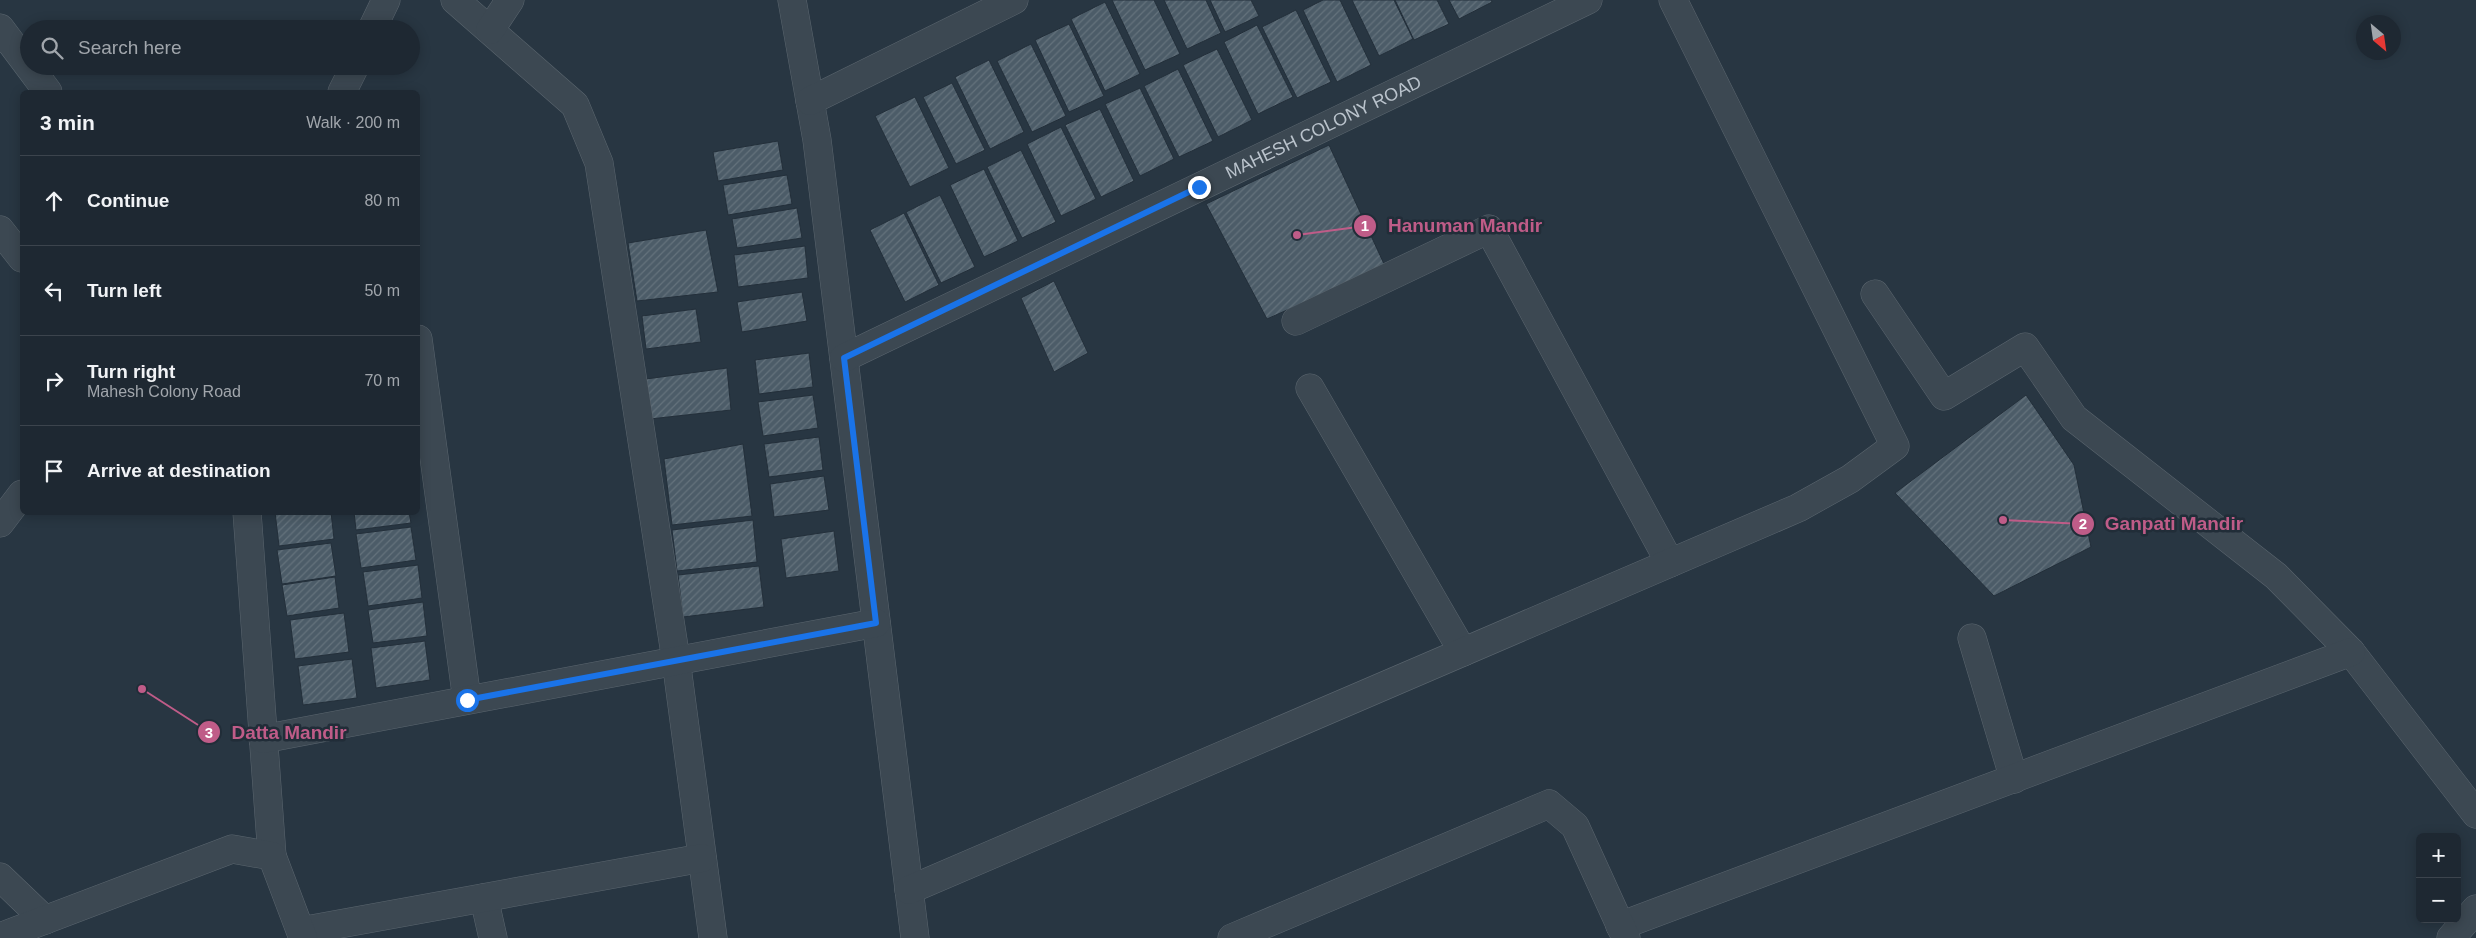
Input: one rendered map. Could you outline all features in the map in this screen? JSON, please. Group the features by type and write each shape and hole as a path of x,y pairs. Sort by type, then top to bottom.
{"street":[{"path":"376,20 386,0"},
{"path":"455,0 575,105 599,163 676,660 713,938"},
{"path":"490,30 510,0"},
{"path":"792,0 810,102 844,358 914,938"},
{"path":"810,102 1014,0"},
{"name":"MAHESH COLONY ROAD","path":"844,358 1588,0"},
{"path":"909,890 1798,508 1850,479 1895,446 1673,0"},
{"path":"0,28 20,55"},
{"path":"35,75 46,90"},
{"path":"343,90 350,75"},
{"path":"1296,321 1489,229 1670,563"},
{"path":"0,230 20,255"},
{"path":"1875,294 1944,396 2025,347 2074,418 2276,576 2351,652 2476,814"},
{"path":"420,354 467,700"},
{"path":"1310,388 1464,652"},
{"path":"0,523 20,497"},
{"path":"247,515 272,856 302,935 484,898 702,858"},
{"path":"263,739 876,623"},
{"path":"1972,638 2014,779"},
{"path":"1232,938 1549,804 1575,826 1623,932 2014,779 2351,652"},
{"path":"0,937 232,850 272,856"},
{"path":"0,877 45,920"},
{"path":"484,898 493,938"},
{"path":"2451,938 2476,909"}],"building":[{"path":"1112,0 1154,0 1180,54 1145,70"},
{"path":"1164,0 1206,0 1221,33 1187,49"},
{"path":"1210,0 1251,0 1259,16 1225,32"},
{"path":"1323,0 1340,0 1371,65 1337,82 1303,10"},
{"path":"1352,0 1394,0 1413,39 1379,56"},
{"path":"1395,0 1437,0 1449,24 1414,40"},
{"path":"1449,0 1491,0 1492,2 1459,19"},
{"path":"1105,2 1140,74 1105,91 1071,19"},
{"path":"1296,10 1331,82 1297,98 1262,27"},
{"path":"1069,24 1104,96 1069,112 1035,40"},
{"path":"1257,25 1293,97 1258,114 1224,42"},
{"path":"1031,44 1066,116 1032,132 997,61"},
{"path":"1217,49 1252,120 1218,137 1183,65"},
{"path":"989,60 1024,132 990,149 955,77"},
{"path":"1178,69 1213,141 1179,157 1144,86"},
{"path":"952,83 985,150 956,164 923,97"},
{"path":"1140,88 1174,159 1140,176 1105,104"},
{"path":"915,97 949,168 910,187 875,116"},
{"path":"1100,109 1134,181 1101,197 1065,125"},
{"path":"1061,127 1096,199 1061,216 1027,144"},
{"path":"778,141 783,170 718,181 713,152"},
{"path":"1329,145 1385,266 1267,319 1206,204"},
{"path":"1021,150 1056,222 1022,238 987,167"},
{"path":"984,169 1018,241 984,257 950,185"},
{"path":"787,175 792,204 728,215 723,185"},
{"path":"940,195 975,267 941,283 906,212"},
{"path":"797,208 802,238 737,248 732,219"},
{"path":"904,213 939,285 905,302 870,230"},
{"path":"706,230 718,292 637,301 628,243"},
{"path":"805,246 808,278 738,287 734,255"},
{"path":"1054,281 1088,353 1054,372 1021,298"},
{"path":"802,292 807,321 742,332 737,302"},
{"path":"696,309 701,342 646,349 642,316"},
{"path":"809,353 813,387 759,394 755,360"},
{"path":"727,368 731,410 650,419 646,379"},
{"path":"813,395 818,428 763,436 758,402"},
{"path":"2026,395 2074,465 2091,547 1994,596 1895,493"},
{"path":"819,437 823,470 769,477 764,444"},
{"path":"743,444 752,516 672,525 664,459"},
{"path":"824,476 829,510 774,517 770,484"},
{"path":"275,515 331,515 334,539 279,546"},
{"path":"354,515 410,515 411,523 356,530"},
{"path":"753,520 757,562 677,571 672,530"},
{"path":"411,527 416,560 361,568 356,534"},
{"path":"834,531 839,571 786,578 781,539"},
{"path":"331,543 336,576 282,584 277,550"},
{"path":"418,565 422,598 368,606 363,572"},
{"path":"759,566 764,607 683,617 678,575"},
{"path":"335,577 339,608 287,616 282,585"},
{"path":"423,602 427,636 373,643 368,610"},
{"path":"344,613 349,652 295,659 290,620"},
{"path":"425,641 430,680 376,688 371,648"},
{"path":"352,659 357,698 303,705 298,666"}],"place":[{"name":"Hanuman Mandir","path":"1297,235"},
{"name":"Ganpati Mandir","path":"2003,520"},
{"name":"Datta Mandir","path":"142,689"}],"route":[{"path":"467,700 876,623 844,358 1199,187"}]}
